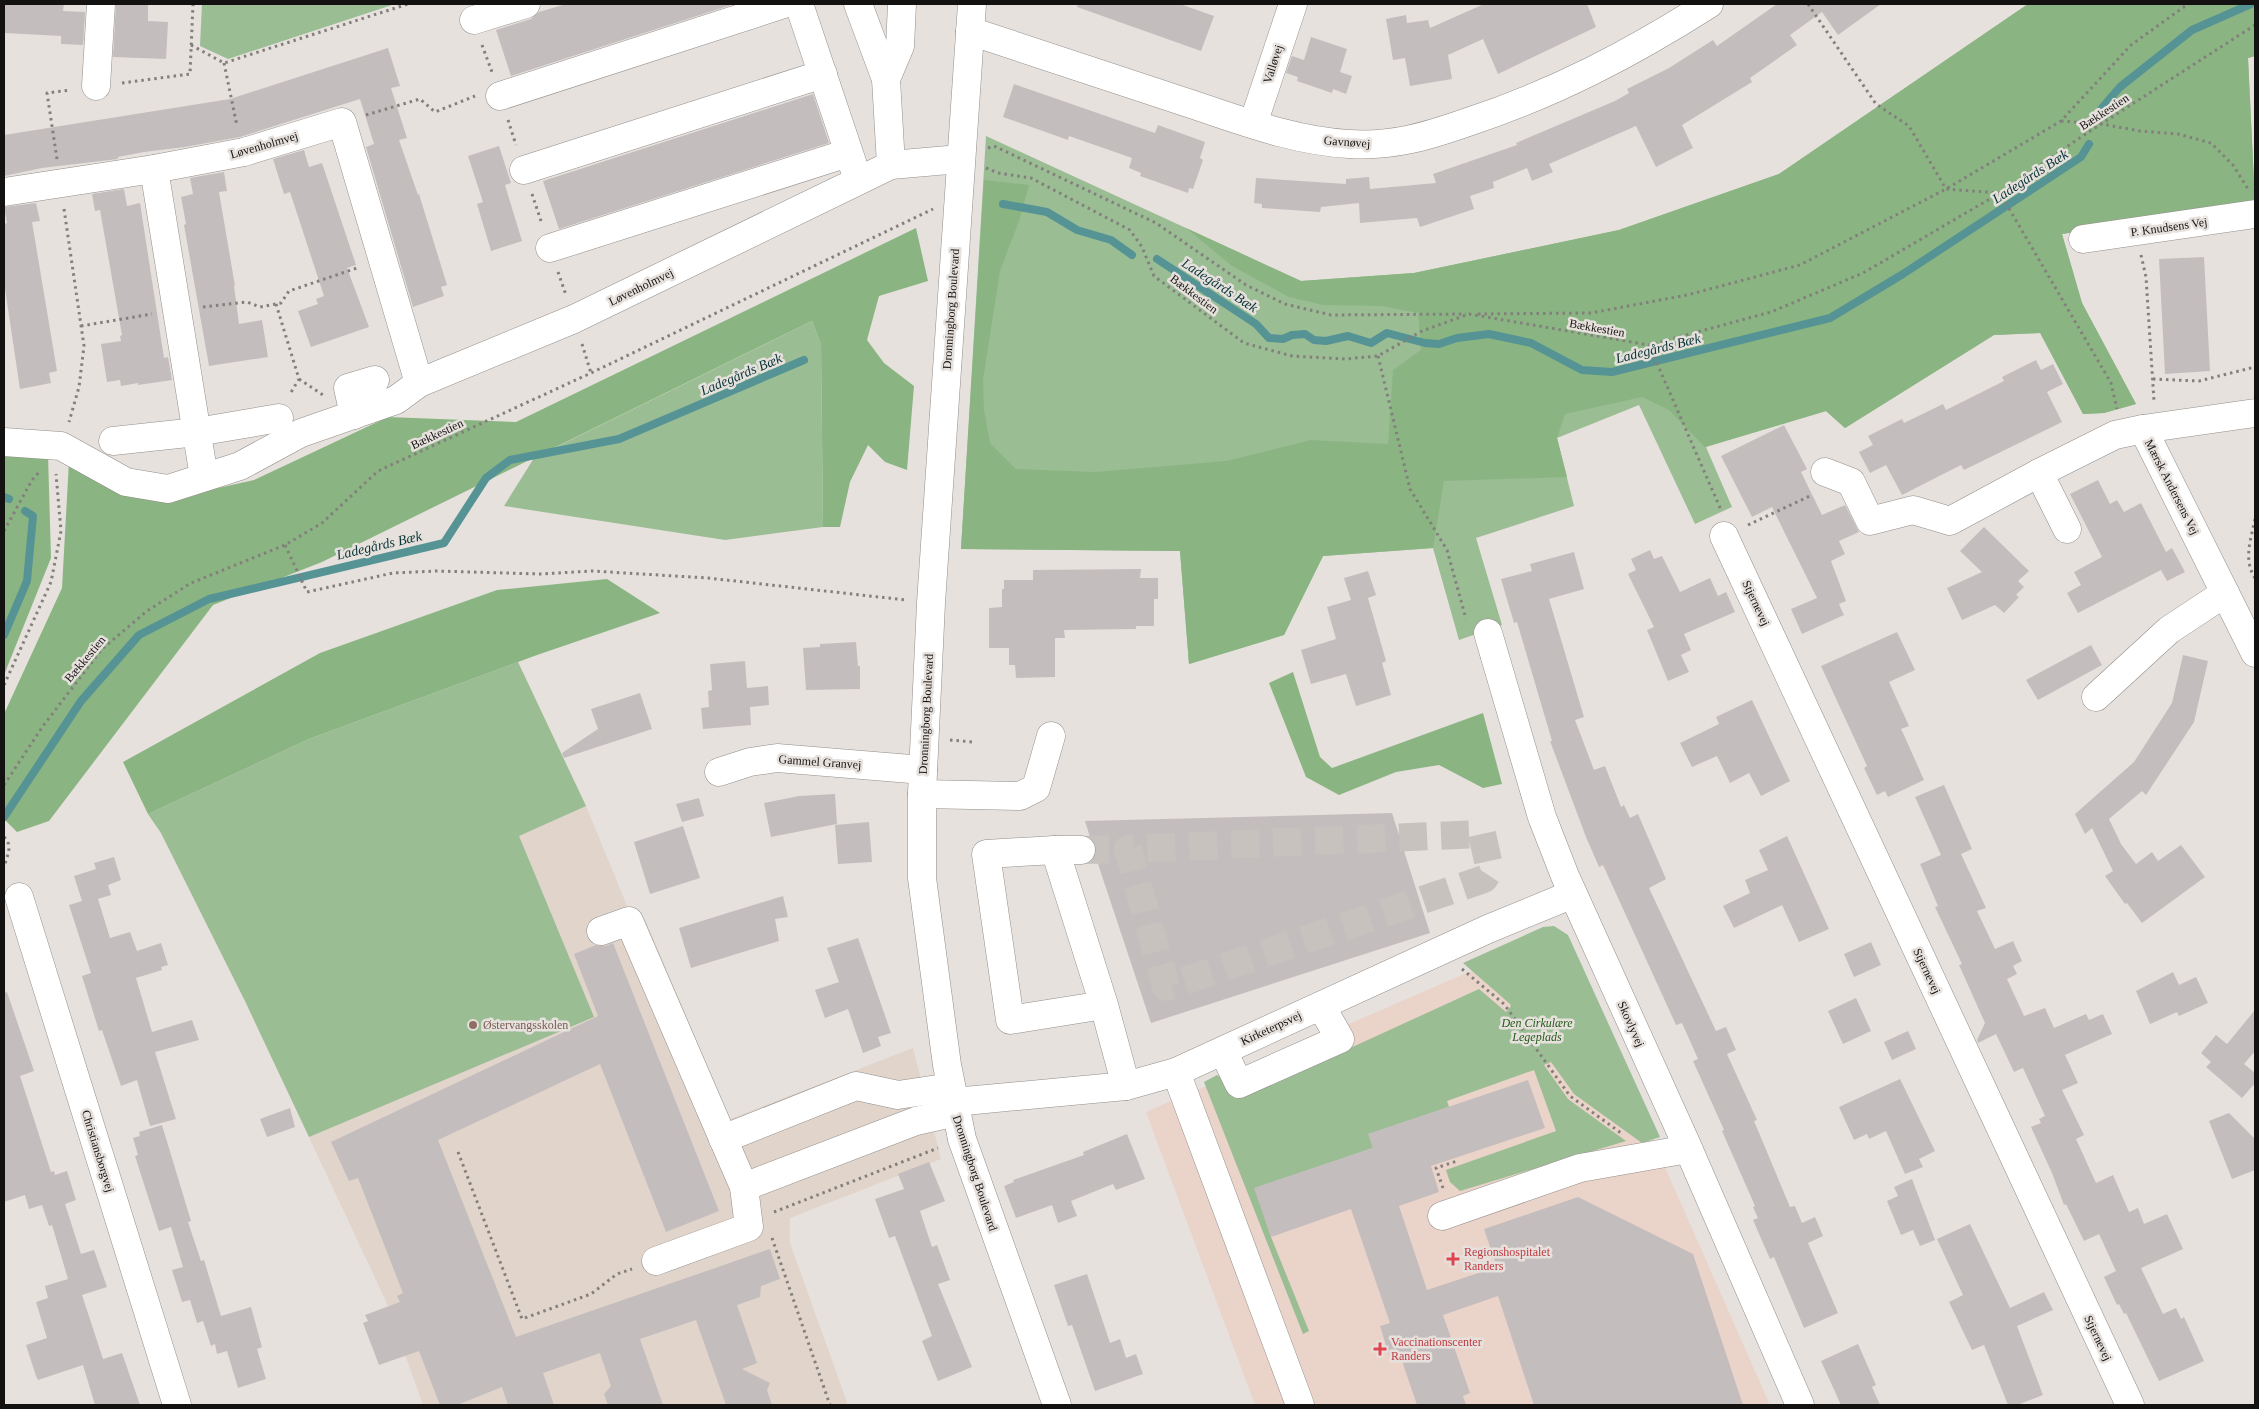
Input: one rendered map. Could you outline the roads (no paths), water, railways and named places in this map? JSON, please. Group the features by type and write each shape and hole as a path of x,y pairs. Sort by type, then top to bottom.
{"street":[{"path":"96,86 100,4"},
{"path":"474,20 526,4"},
{"path":"490,95 784,4"},
{"path":"799,4 858,182"},
{"path":"858,4 886,79 891,165"},
{"path":"886,79 900,46 902,4"},
{"name":"Dronningborg Boulevard","path":"972,4 931,603 923,782 922,878 953,1100 962,1139 1056,1405"},
{"name":"Valløvej","path":"1254,124 1293,4"},
{"name":"Gavnøvej","path":"970,31 1288,135 1348,144 1386,144 1417,139 1504,110 1583,76 1650,42 1709,4"},
{"path":"524,170 823,74"},
{"name":"Løvenholmvej","path":"4,192 60,185 244,152 342,122 419,383"},
{"path":"550,248 848,153"},
{"name":"Løvenholmvej","path":"4,442 61,446 126,482 168,489 240,466 301,433 396,400 419,383 574,319 891,165 960,159"},
{"path":"154,169 204,477"},
{"name":"P. Knudsens Vej","path":"2082,240 2253,203"},
{"path":"354,414 348,388 375,380"},
{"path":"2142,429 2255,413"},
{"path":"113,441 197,432 279,418"},
{"name":"Mærsk Andersens Vej","path":"1829,474 1851,482 1870,522 1913,510 1950,521 2039,472 2115,435 2142,429 2255,654"},
{"path":"2039,472 2067,529"},
{"name":"Stjernevej","path":"1724,536 2129,1405"},
{"path":"2096,697 2169,630 2225,593"},
{"name":"Skovlyvej","path":"1488,633 1542,817 1573,894 1688,1149 1799,1405"},
{"name":"Gammel Granvej","path":"719,772 750,762 777,758 1020,796 1036,788 1051,736"},
{"path":"1104,1005 1010,1020 986,854 1068,850 1104,1005 1126,1086"},
{"name":"Kirketerpsvej","path":"953,1100 1126,1086 1176,1072 1449,947 1573,894"},
{"name":"Christiansborgvej","path":"20,897 177,1405"},
{"path":"600,931 629,921 756,1218 749,1227 656,1261"},
{"path":"1223,1051 1239,1084 1340,1039 1321,1006"},
{"path":"1176,1072 1300,1405"},
{"path":"723,1139 856,1086 898,1095 953,1100"},
{"path":"744,1187 916,1121 953,1100"},
{"path":"1447,1214 1580,1168 1688,1149"}],"waterway":[{"name":"Ladegårds Bæk","path":"2101,109 2120,87 2192,30 2251,4"},
{"name":"Ladegårds Bæk","path":"1157,259 1256,324 1269,338 1283,339 1292,335 1305,334 1314,340 1326,341 1348,336 1371,343 1387,333 1425,343 1439,344 1457,338 1489,334 1531,343 1582,370 1612,372 1830,318 1903,274 2081,157 2089,144"},
{"name":"Ladegårds Bæk","path":"1003,204 1047,212 1077,230 1111,240 1132,255"},
{"name":"Ladegårds Bæk","path":"4,817 81,701 139,635 209,599 444,543 486,478 510,460 619,439 804,360"},
{"path":"4,497 9,499"},
{"path":"4,635 27,581 33,516 25,511"}],"tunnel":[{"path":"1482,834 1490,870 1484,879 1166,987 1128,849 1482,834"},
{"path":"1081,850 1128,849"}],"place":[{"name":"Østervangsskolen","path":"473,1025"},
{"name":"Regionshospitalet Randers","path":"1453,1259"},
{"name":"Vaccinationscenter Randers","path":"1380,1349"}],"park label":[{"name":"Den Cirkulære Legeplads","path":"1537,1030"}]}
